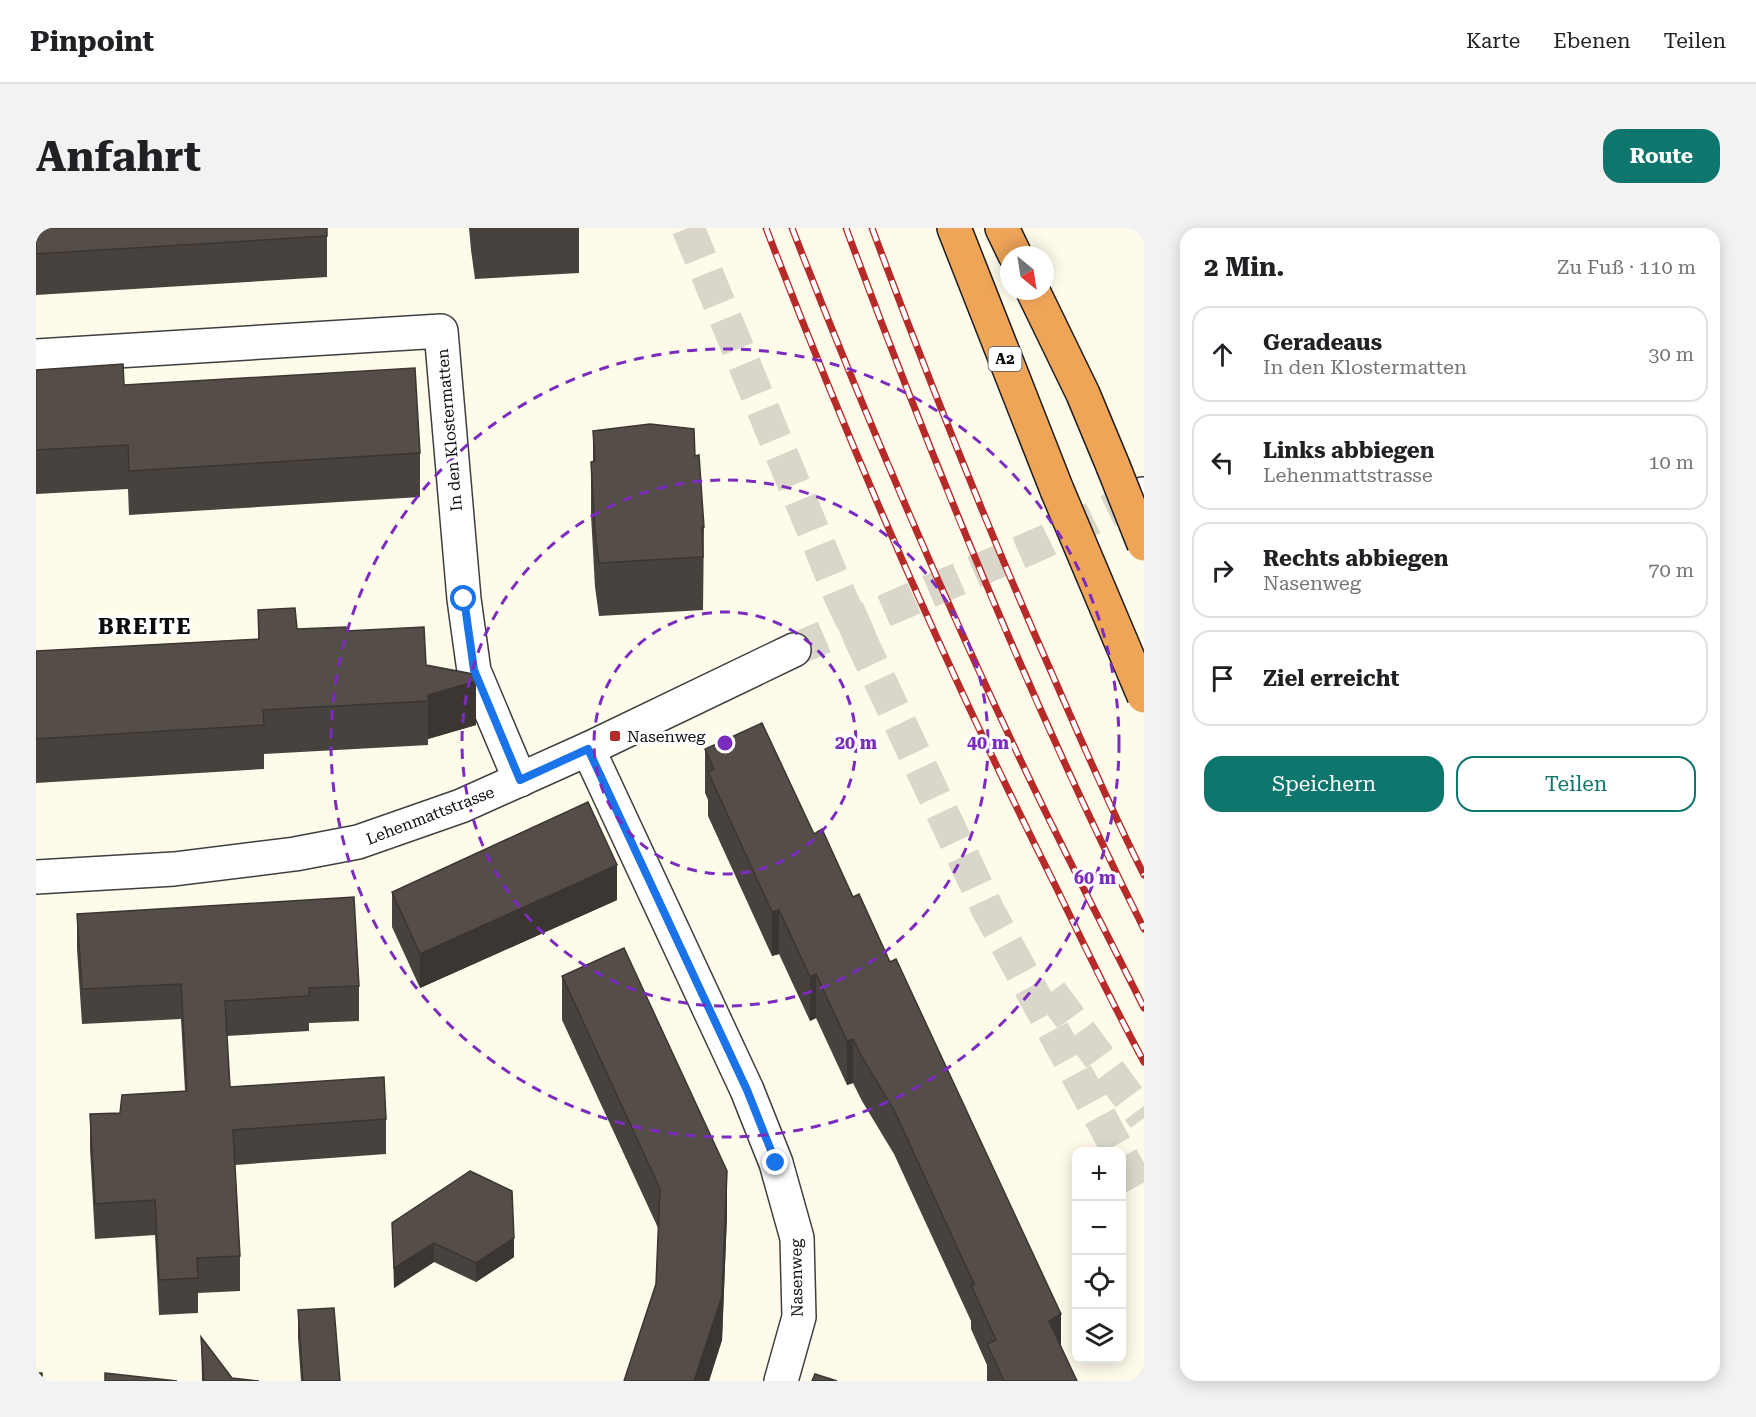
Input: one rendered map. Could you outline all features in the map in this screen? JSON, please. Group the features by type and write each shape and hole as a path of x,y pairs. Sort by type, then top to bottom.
{"highway":[{"name":"A2","path":"954,228 1057,490 1144,696"},
{"path":"1002,228 1011,246"},
{"path":"1037,300 1083,394 1144,544"}],"street":[{"name":"In den Klostermatten","path":"36,356 441,331 464,599 474,670 520,780"},
{"name":"Lehenmattstrasse","path":"36,877 174,869 295,854 358,842 461,806 588,749 794,650"},
{"name":"Nasenweg","path":"588,749 747,1090 776,1163 797,1238 799,1317 781,1381"}],"building":[{"path":"36,228 327,228 327,236 36,254"},
{"path":"123,364 124,385 415,368 420,453 129,471 128,445 36,450 36,370"},
{"path":"650,424 694,429 695,456 699,455 704,527 702,527 703,557 599,563 591,462 595,461 593,431"},
{"path":"295,608 297,629 346,627 346,631 424,627 426,665 473,674 476,681 428,695 428,701 263,710 264,725 36,739 36,651 259,639 258,610"},
{"path":"762,723 814,834 822,829 853,897 859,894 890,962 896,959 1061,1314 1049,1321 1077,1381 1004,1381 987,1344 996,1340 971,1285 974,1284 894,1110 853,1039 847,1041 816,974 810,977 779,910 772,912 708,772 714,769 705,749"},
{"path":"588,802 617,865 420,954 392,892"},
{"path":"354,897 359,986 309,988 309,996 225,1001 230,1087 384,1077 386,1119 233,1130 240,1256 197,1258 198,1278 159,1280 155,1200 95,1204 90,1114 120,1113 122,1095 187,1091 181,984 82,989 77,914"},
{"path":"624,948 727,1171 722,1296 694,1381 624,1381 656,1284 660,1189 562,976"},
{"path":"470,1171 512,1191 514,1238 476,1263 434,1243 394,1268 392,1223"},
{"path":"334,1308 340,1381 303,1381 298,1310"},
{"path":"201,1337 232,1378 259,1381 204,1381"},
{"path":"1144,1369 1144,1381 1138,1381"},
{"path":"36,1373 42,1373 42,1381 36,1381"},
{"path":"105,1373 177,1381 105,1381"},
{"path":"815,1374 837,1381 812,1381"}],"tunnel":[{"path":"688,228 841,598 988,910 1116,1147"},
{"path":"794,650 1046,541 1143,494"},
{"path":"1051,992 1144,1118"},
{"path":"1126,1164 1144,1197"}],"railway":[{"path":"766,228 867,479 940,645 1099,976 1144,1062"},
{"path":"792,228 873,430 960,629 1066,854 1144,1008"},
{"path":"846,228 879,317 985,582 1062,757 1144,929"},
{"path":"872,228 1005,565 1097,776 1144,875"}],"place":[{"name":"Nasenweg","path":"615,736"}],"district":[{"name":"BREITE","path":"145,626"}],"route":[{"path":"464,599 474,670 520,780 588,749 747,1090 776,1163"}]}
